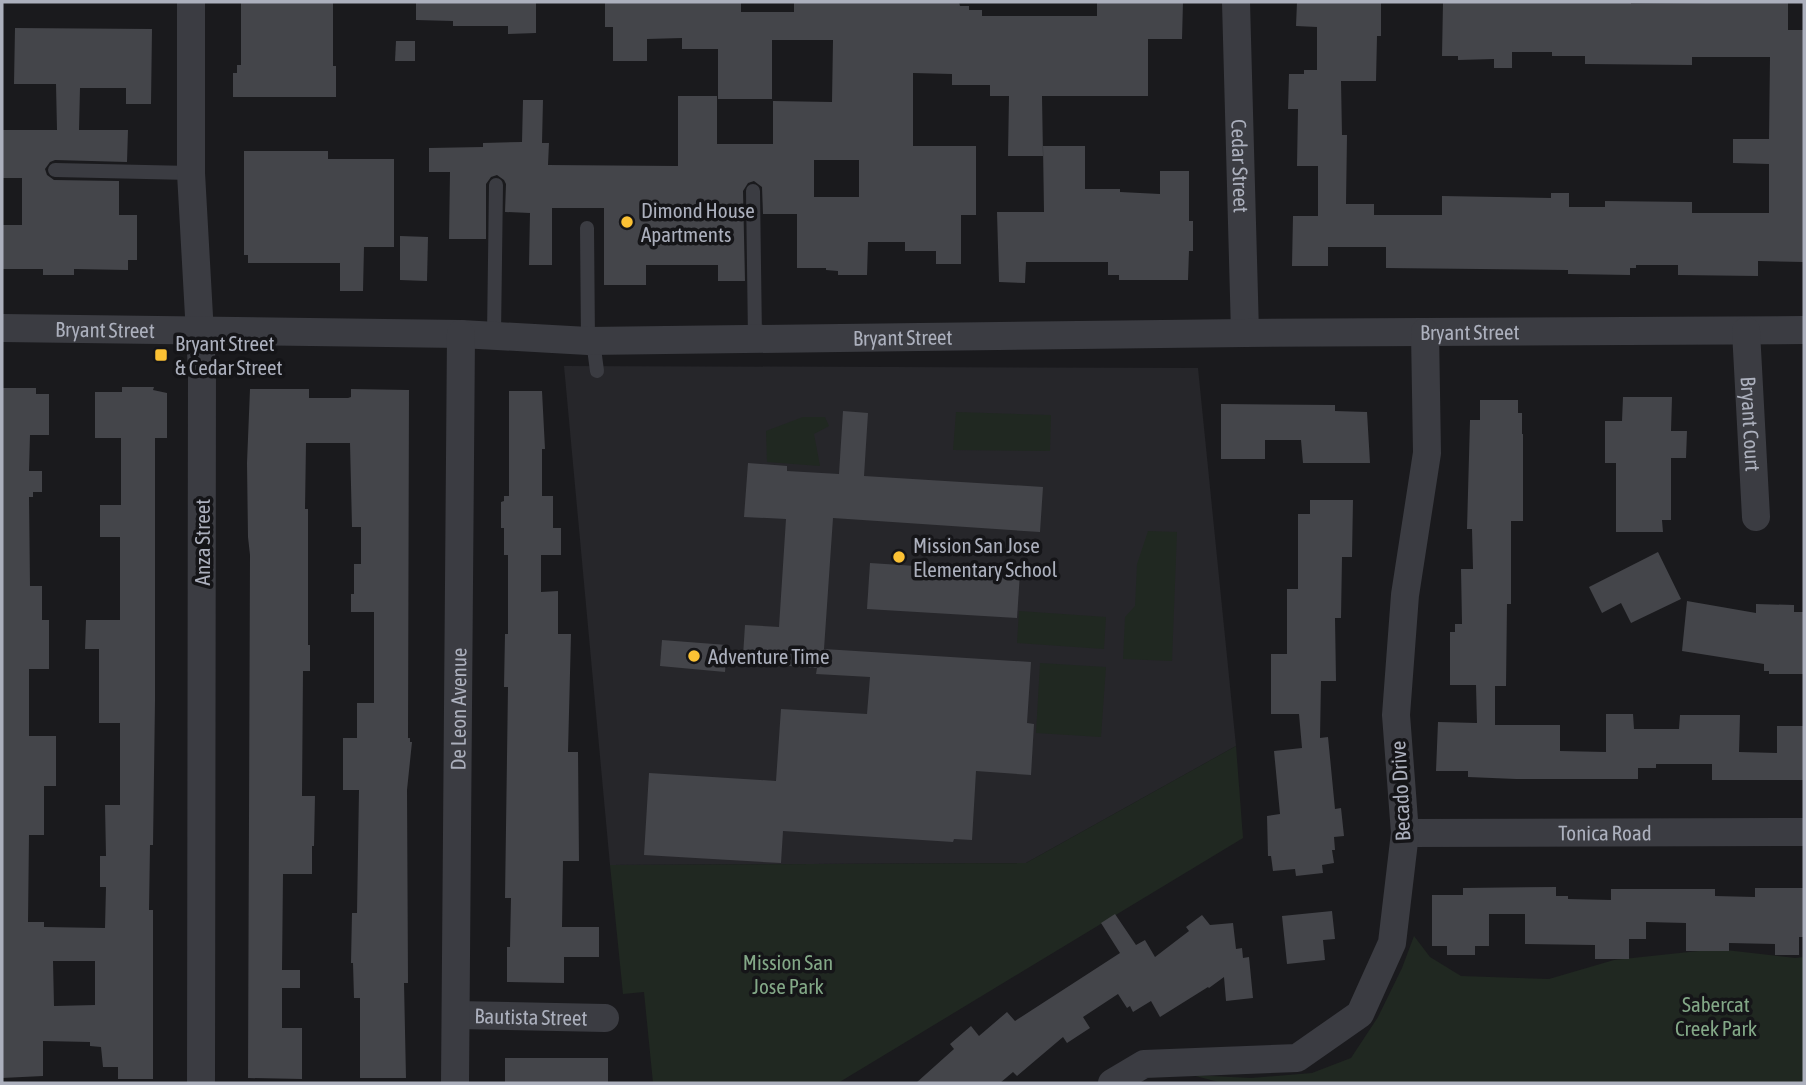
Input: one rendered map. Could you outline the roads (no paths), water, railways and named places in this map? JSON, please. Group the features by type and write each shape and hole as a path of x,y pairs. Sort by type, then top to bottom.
{"street":[{"name":"Anza Street","path":"191,2 191,173 202,370 201,1083"},
{"name":"Cedar Street","path":"1236,2 1245,333"},
{"name":"Bryant Street","path":"2,328 461,334 591,341 1804,330"},
{"name":"Bryant Court","path":"1746,331 1756,517"},
{"name":"Becado Drive","path":"1112,1083 1144,1064 1297,1058 1360,1014 1392,943 1405,833 1396,715 1405,595 1427,453 1425,332"},
{"name":"De Leon Avenue","path":"455,1083 461,334"},
{"name":"Tonica Road","path":"1405,833 1804,832"},
{"name":"Bautista Street","path":"456,1016 605,1018"}],"lane":[{"path":"55,170 191,173"},
{"path":"494,335 496,184"},
{"path":"753,191 755,339"},
{"path":"587,228 591,341 597,371"}],"place":[{"name":"Dimond House Apartments","path":"627,222"},
{"name":"Bryant Street & Cedar Street","path":"161,355"},
{"name":"Mission San Jose Elementary School","path":"899,557"},
{"name":"Adventure Time","path":"694,656"}],"park label":[{"name":"Mission San Jose Park","path":"788,974"},
{"name":"Sabercat Creek Park","path":"1716,1016"}]}
